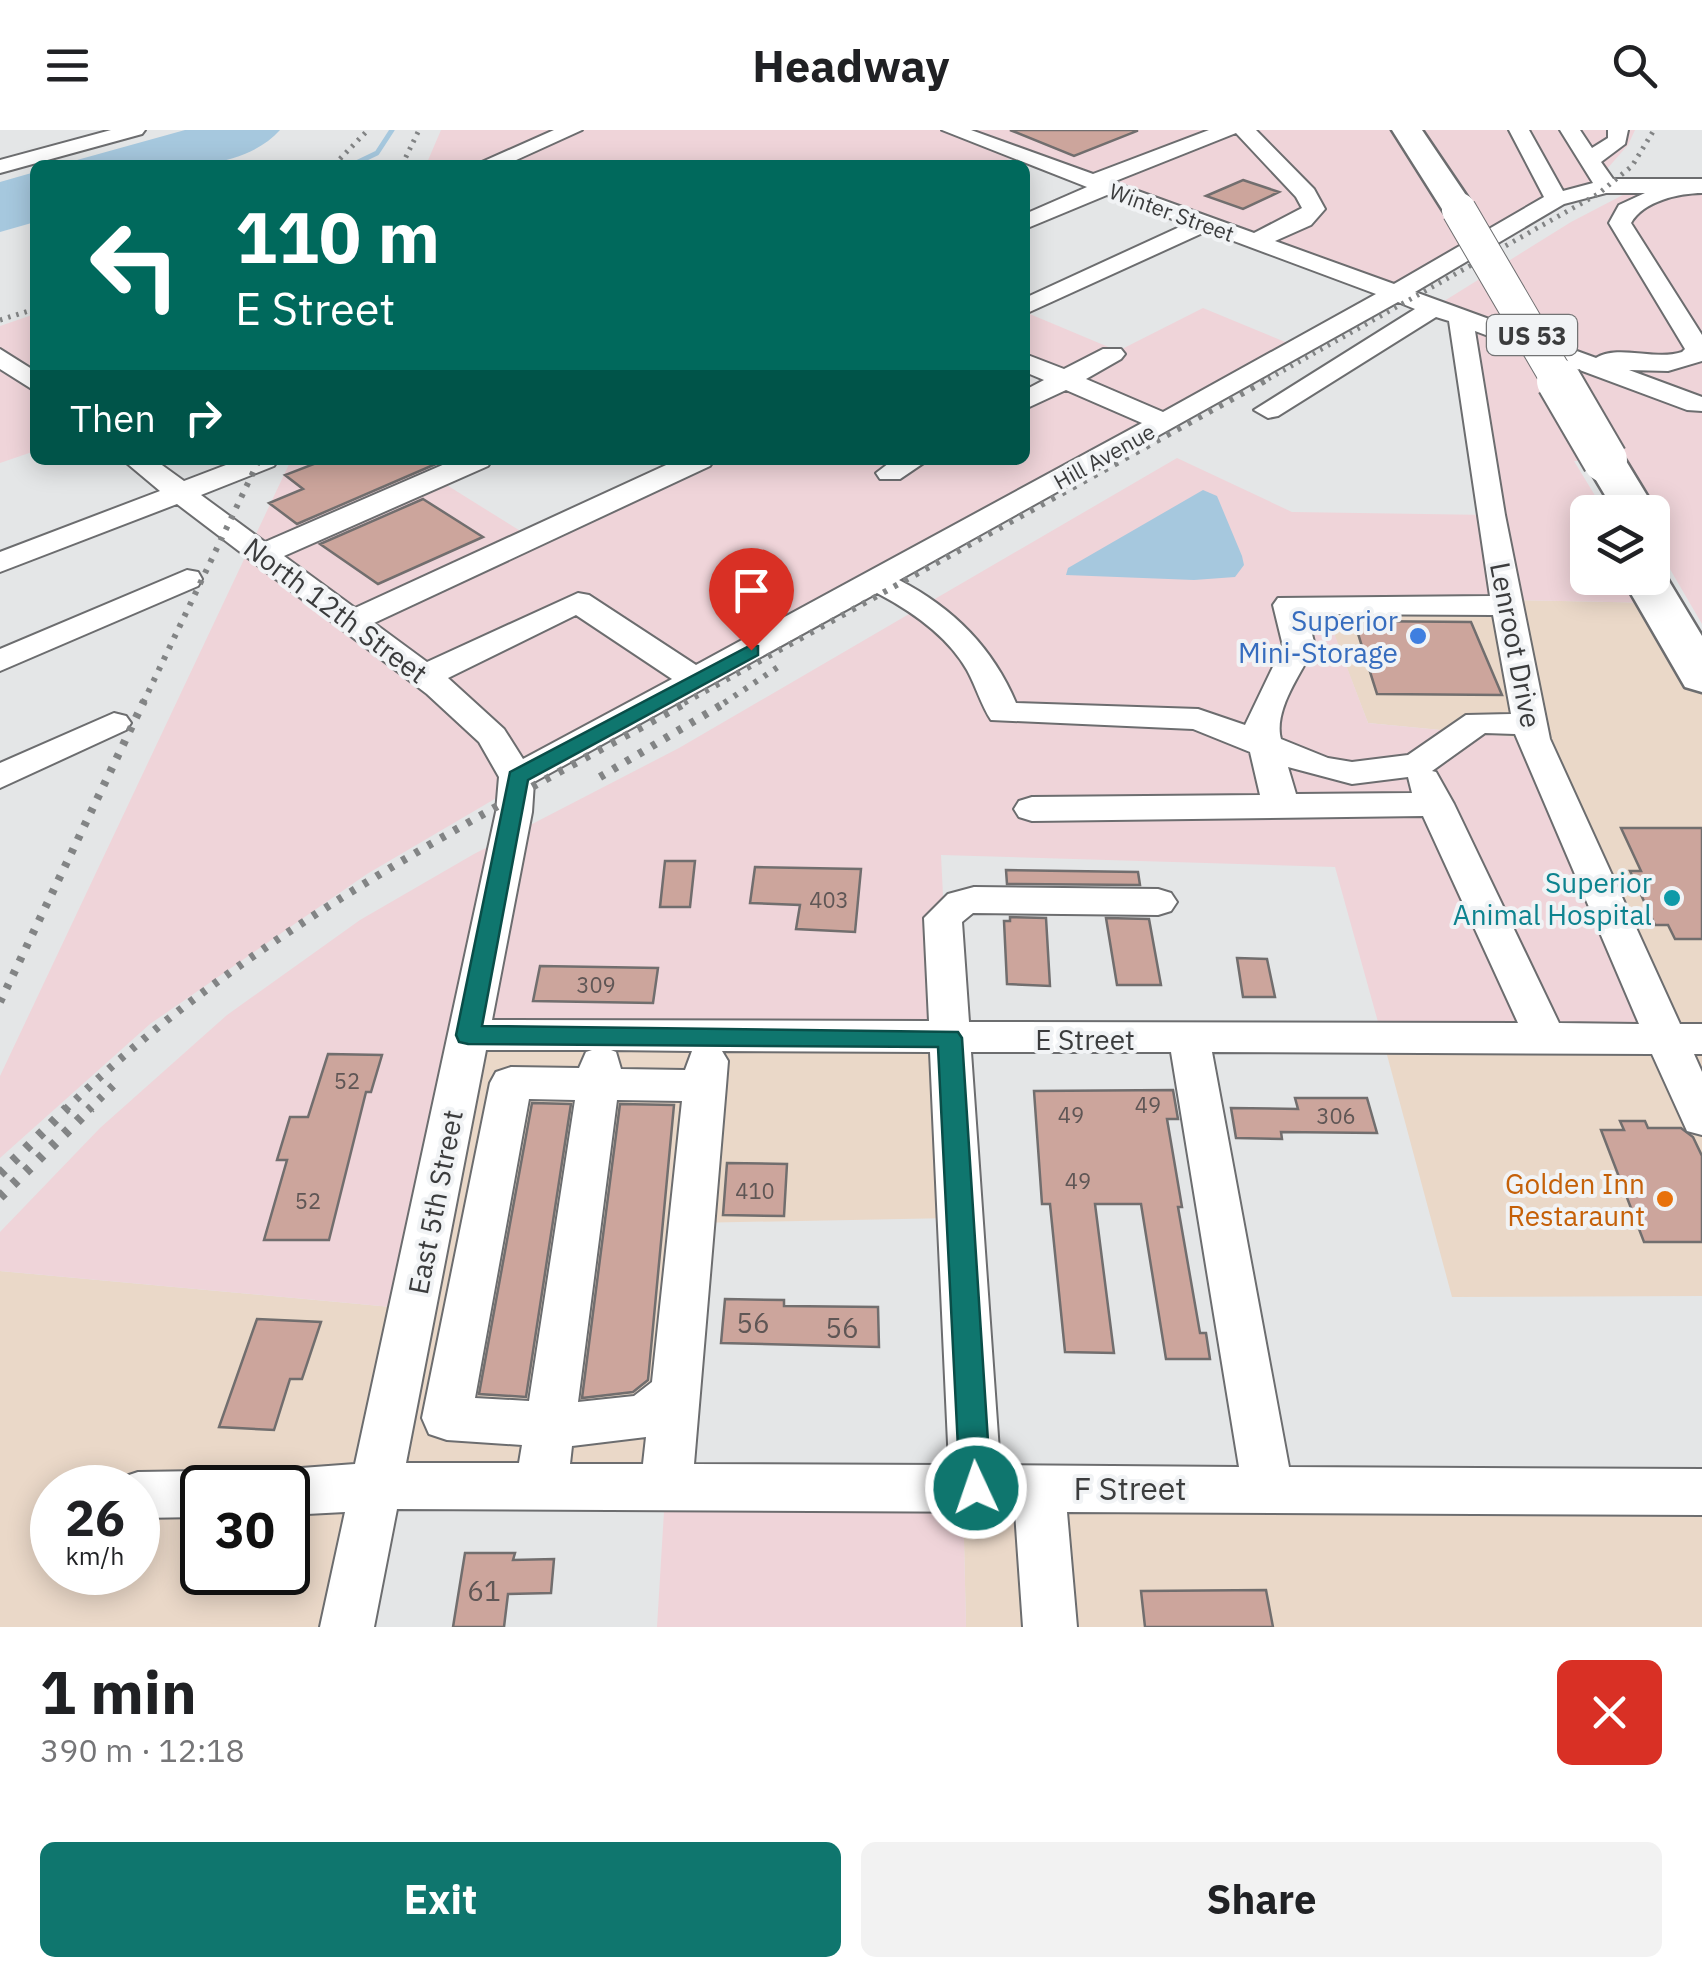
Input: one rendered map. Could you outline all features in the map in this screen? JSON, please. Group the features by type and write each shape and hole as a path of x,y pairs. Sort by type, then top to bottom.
{"highway":[{"name":"US 53","path":"1382,130 1446,210"},
{"name":"US 53","path":"1408,130 1446,210 1590,460 1621,495"},
{"name":"US 53","path":"1590,460 1600,495"},
{"path":"1670,570 1702,624"},
{"path":"1654,595 1702,677"}],"street":[{"path":"0,166 135,130"},
{"path":"498,160 572,130"},
{"name":"Winter Street","path":"952,130 1560,354"},
{"path":"1030,220 1099,185 1228,130"},
{"path":"1244,130 1306,194 1314,209 1303,220 1254,242"},
{"path":"1520,130 1556,200"},
{"path":"1570,130 1606,186"},
{"path":"1590,160 1618,140 1618,130"},
{"path":"1006,160 1019,155"},
{"name":"Hill Avenue","path":"518,777 1164,422 1556,200 1606,186 1690,186"},
{"path":"1560,354 1670,362 1691,358 1698,349 1620,219 1632,206 1690,186"},
{"path":"1030,305 1204,224"},
{"path":"1268,410 1447,314"},
{"name":"Lenroot Drive","path":"1447,314 1538,751 1684,1039 1702,1119"},
{"path":"1030,398 1112,354"},
{"path":"1560,354 1699,408"},
{"path":"0,357 30,380"},
{"path":"1670,362 1699,408"},
{"path":"1030,364 1164,422"},
{"name":"North 12th Street","path":"145,465 425,676 492,736 518,777"},
{"path":"0,563 251,465"},
{"path":"260,554 466,465"},
{"path":"351,622 689,465"},
{"path":"0,661 187,579"},
{"path":"877,581 942,618 985,672 1003,713 1198,719 1338,771 1366,772 1417,764 1478,722 1531,725"},
{"path":"425,676 578,602 696,680"},
{"path":"1282,806 1263,742 1262,720 1299,646 1289,605 1508,606"},
{"path":"0,777 114,724"},
{"path":"1417,764 1547,1041"},
{"name":"East 5th Street","path":"347,1627 518,777"},
{"path":"1032,809 1436,804"},
{"path":"976,1488 942,918 961,903 974,900 1158,902"},
{"name":"E Street","path":"468,1035 1684,1039"},
{"path":"541,1487 605,1036"},
{"path":"666,1487 709,1037"},
{"path":"1189,1039 1268,1488"},
{"path":"675,1393 644,1416 550,1423 447,1418 511,1083 705,1086"},
{"name":"F Street","path":"310,1491 377,1486 1702,1492"},
{"path":"1038,1488 1050,1627"}],"shaded area":[{"path":"441,130 1635,130 1628,145 1591,187 1393,294 1019,155 1006,160 428,160"},
{"path":"1642,185 1702,186 1702,624 1670,569 1670,495 1626,495 1605,460 1574,461 1595,495 1570,495 1570,595 1655,595 1660,603 1507,600 1323,604 1368,723 1533,739 1666,1039 1383,1040 1335,867 941,855 950,1038 468,1035 413,1309 0,1271 0,1232 100,1128 227,1015 360,920 474,854 679,748 1177,458 1292,512 1490,515 1461,319 1433,308 1571,222"},
{"path":"1203,308 1300,348 367,874 150,1024 0,1158 0,1076 289,465 464,465 437,479 522,532 687,465 1030,465 1030,398 1064,379 1030,364 1030,314 1118,351"},
{"path":"30,316 30,453 0,463 0,326"},
{"path":"1322,603 1660,603 1702,677 1702,1296 1452,1297 1383,1040 1533,739 1368,723"},
{"path":"468,1035 950,1038 953,1218 691,1223 666,1487 377,1487 347,1627 0,1627 0,1271 413,1309"},
{"path":"665,1495 963,1497 966,1627 657,1627"},
{"path":"963,1497 1702,1498 1702,1627 966,1627"}],"water":[{"path":"185,130 280,130 260,146 223,160 77,160"},
{"path":"30,173 30,223 0,232 0,182"},
{"path":"1203,490 1217,496 1242,556 1244,565 1235,577 1194,580 1066,575 1068,568"}],"building":[{"path":"1010,130 1137,130 1137,131 1074,156"},
{"path":"1243,180 1279,192 1243,209 1206,196"},
{"path":"311,465 433,465 297,524 269,503 303,489 285,475"},
{"path":"423,499 483,537 378,584 320,544"},
{"path":"1354,621 1471,622 1502,695 1377,694"},
{"name":"Superior Animal Hospital","path":"1621,828 1702,828 1702,939 1675,939 1668,925 1655,925 1630,871 1641,871"},
{"path":"665,861 695,861 690,907 660,907"},
{"path":"755,867 861,869 855,932 796,929 800,905 750,903"},
{"path":"1006,870 1138,872 1140,885 1007,884"},
{"path":"1010,917 1046,918 1050,986 1007,984 1004,921 1010,921"},
{"path":"1106,918 1149,919 1161,985 1117,985"},
{"path":"1237,958 1267,959 1275,997 1243,997"},
{"path":"540,966 658,968 653,1003 533,1001"},
{"path":"328,1054 382,1055 371,1092 366,1092 329,1240 264,1240 287,1160 277,1160 290,1117 308,1117"},
{"path":"1173,1090 1178,1119 1167,1119 1182,1207 1178,1207 1200,1333 1206,1333 1210,1359 1166,1359 1141,1204 1095,1204 1114,1353 1065,1352 1050,1204 1042,1204 1034,1091"},
{"path":"1295,1098 1367,1098 1377,1133 1281,1132 1282,1139 1236,1138 1231,1108 1298,1109"},
{"path":"532,1103 571,1104 526,1397 479,1394"},
{"path":"620,1104 674,1105 648,1380 633,1392 582,1398"},
{"name":"Golden Inn Restaraunt","path":"1620,1121 1645,1121 1648,1128 1681,1128 1693,1137 1702,1156 1702,1242 1644,1242 1601,1130 1624,1130"},
{"path":"727,1163 787,1164 784,1216 723,1215"},
{"path":"725,1299 784,1300 784,1306 878,1307 879,1347 721,1343"},
{"path":"257,1319 321,1322 302,1379 290,1379 274,1430 219,1427"},
{"path":"465,1553 515,1553 513,1560 554,1559 551,1593 508,1594 504,1627 453,1627"},
{"path":"1266,1590 1273,1627 1145,1627 1141,1591"}],"waterway":[{"path":"362,160 377,153 392,130"}],"railway":[{"path":"339,160 368,130"},
{"path":"404,160 419,130"},
{"path":"1261,383 1598,194 1632,166 1654,130"},
{"path":"0,320 30,311"},
{"path":"684,703 1265,381"},
{"path":"143,703 257,465"},
{"path":"724,703 778,667"},
{"path":"0,1002 144,701"},
{"path":"65,1110 134,1047 283,936 443,837 689,701"},
{"path":"600,777 728,701"},
{"path":"88,1110 117,1082"},
{"path":"0,1174 67,1108"},
{"path":"0,1197 91,1108"}],"place":[{"name":"Superior Mini-Storage","path":"1418,636"},
{"name":"Superior Animal Hospital","path":"1672,898"},
{"name":"Golden Inn Restaraunt","path":"1665,1199"}],"route":[{"path":"751,650 518,777 468,1035 950,1038 976,1488"}]}
